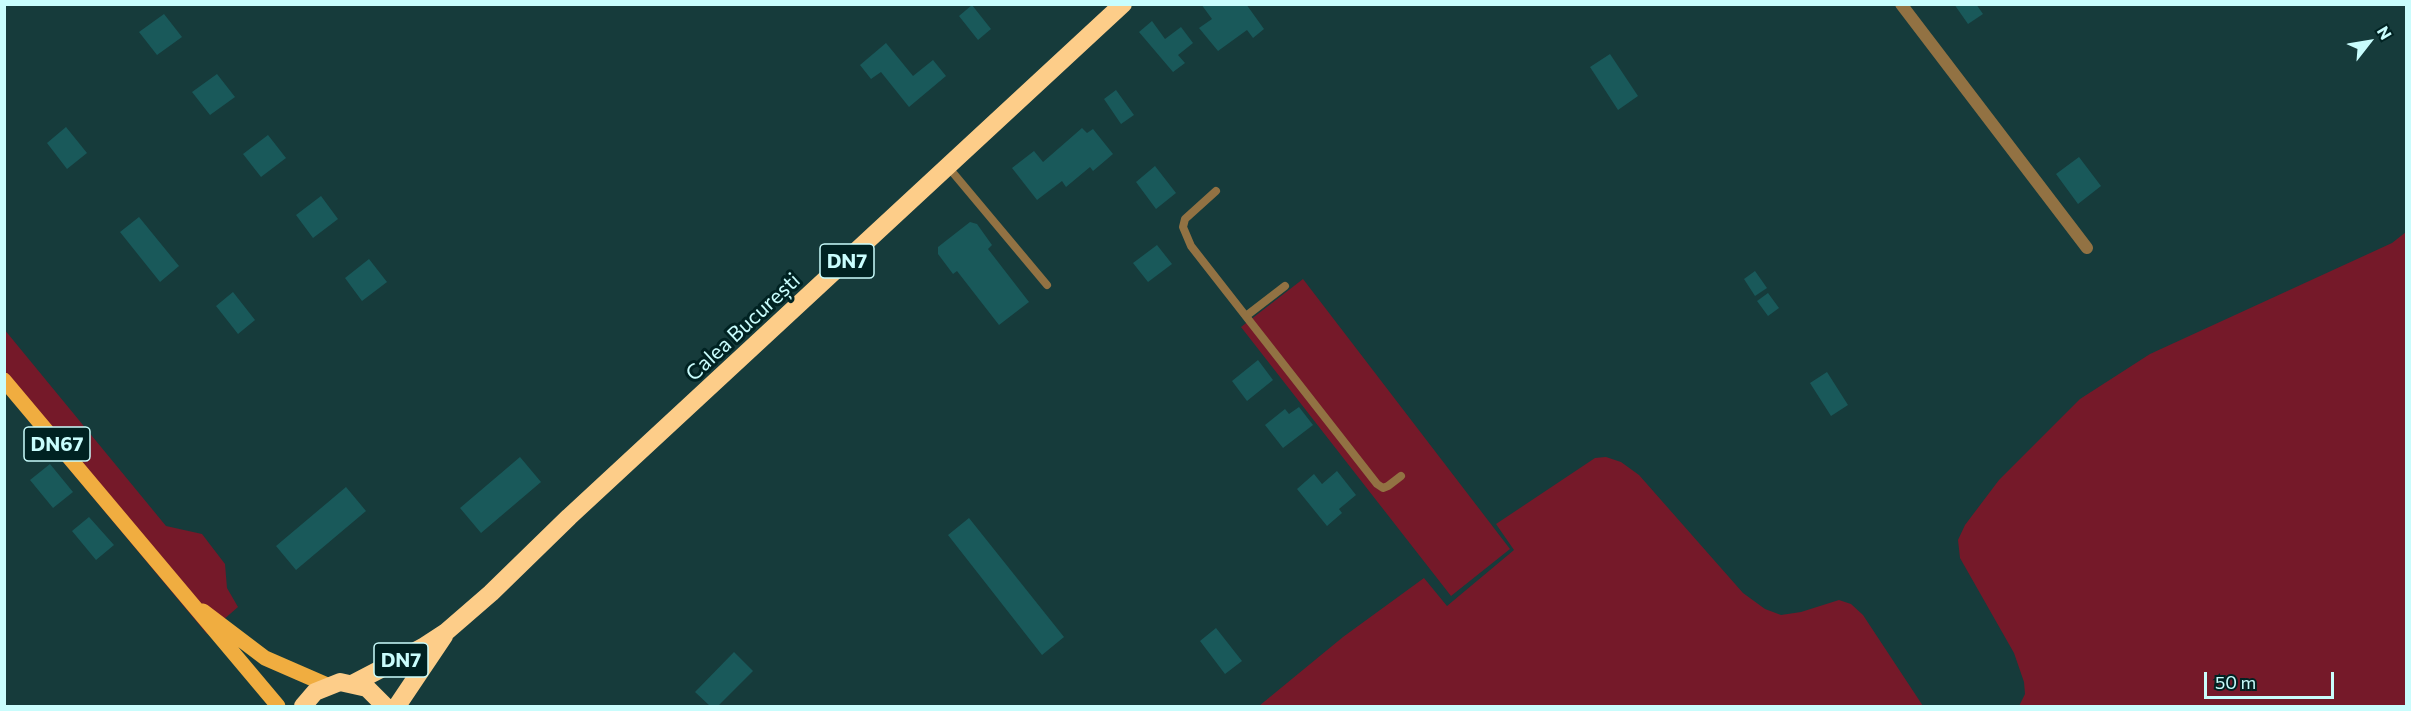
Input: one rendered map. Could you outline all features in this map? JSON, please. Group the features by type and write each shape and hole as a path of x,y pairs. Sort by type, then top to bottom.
{"highway":[{"name":"Calea București","path":"327,685 354,683 399,661 446,632 491,593 569,517 949,168 1123,4"},
{"name":"Calea București","path":"397,706 443,642 446,632"},
{"name":"DN7","path":"354,683 367,688 385,706"},
{"path":"303,706 315,692 327,685"}],"main road":[{"name":"DN67","path":"4,380 193,604 213,633 278,706"},
{"name":"DN67","path":"193,604 265,658 327,685"}],"street":[{"path":"1901,4 2087,248"}],"lane":[{"path":"949,168 1047,285"},
{"path":"1216,191 1185,219 1183,227 1191,246 1377,484 1383,488 1401,476"},
{"path":"1246,316 1285,286"}],"shaded area":[{"path":"2406,232 2406,706 2019,706 2025,694 2024,682 2014,653 1960,558 1958,540 1965,525 1999,480 2080,399 2150,354 2392,243"},
{"path":"1303,279 1510,549 1451,596 1241,327"},
{"path":"4,329 166,526 202,534 225,564 227,588 238,607 207,634 5,392"},
{"path":"1606,457 1621,462 1639,475 1743,593 1765,609 1781,615 1801,612 1839,600 1851,604 1863,615 1923,706 1259,706 1343,637 1424,578 1447,606 1514,550 1496,524 1595,458"}],"building":[{"path":"1201,4 1246,4 1264,29 1253,38 1247,30 1218,51 1199,28 1212,19"},
{"path":"1954,4 1976,4 1983,14 1968,24"},
{"path":"972,5 991,29 978,40 959,16"},
{"path":"164,14 182,37 157,55 139,32"},
{"path":"1152,21 1165,39 1181,27 1193,43 1178,55 1185,63 1173,72 1139,32"},
{"path":"886,43 913,76 933,60 946,76 909,107 881,72 871,79 860,65"},
{"path":"1610,54 1638,96 1618,110 1590,67"},
{"path":"217,74 235,97 210,115 192,92"},
{"path":"1116,90 1134,115 1121,124 1104,99"},
{"path":"66,127 87,153 67,169 47,143"},
{"path":"1082,128 1087,133 1093,129 1113,154 1093,171 1090,167 1066,187 1062,181 1037,200 1012,168 1034,151 1043,162"},
{"path":"268,135 286,158 261,177 243,154"},
{"path":"2079,157 2101,186 2078,204 2056,174"},
{"path":"1155,166 1176,193 1156,209 1136,182"},
{"path":"321,196 338,219 313,238 296,215"},
{"path":"139,217 179,266 160,282 120,232"},
{"path":"970,222 977,224 992,245 988,249 1029,302 999,325 957,271 953,274 938,254 938,247"},
{"path":"1157,245 1172,264 1148,282 1133,263"},
{"path":"369,259 387,282 362,301 345,278"},
{"path":"1755,271 1767,288 1755,296 1744,279"},
{"path":"233,292 255,320 238,334 216,306"},
{"path":"1768,293 1779,308 1768,316 1757,301"},
{"path":"1258,360 1273,380 1247,401 1232,381"},
{"path":"1827,372 1848,405 1831,416 1810,383"},
{"path":"1299,407 1313,425 1283,448 1265,425 1285,409 1289,414"},
{"path":"520,457 541,482 481,533 460,508"},
{"path":"50,464 73,492 53,508 30,480"},
{"path":"1337,471 1356,495 1339,509 1342,513 1327,526 1297,489 1314,474 1322,484"},
{"path":"346,487 366,511 296,570 276,546"},
{"path":"89,517 114,545 96,560 72,531"},
{"path":"969,518 1064,637 1042,655 948,535"},
{"path":"1216,628 1242,661 1225,674 1200,641"},
{"path":"734,652 753,671 718,706 710,706 695,692"}]}
